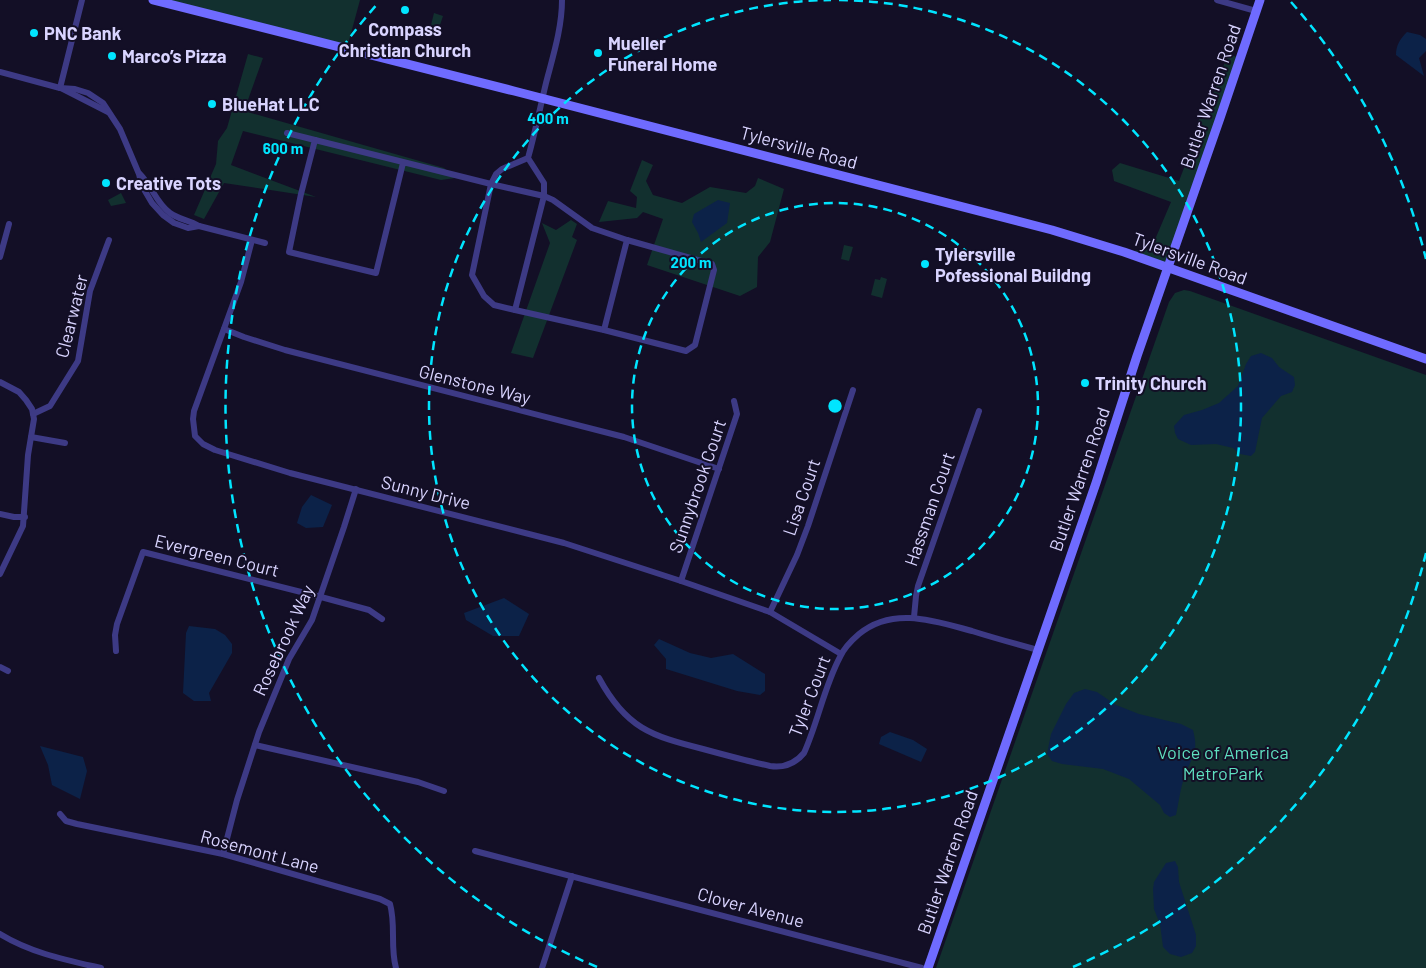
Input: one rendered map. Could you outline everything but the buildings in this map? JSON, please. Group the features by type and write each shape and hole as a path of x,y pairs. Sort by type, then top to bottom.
{"main road":[{"name":"Tylersville Road","path":"153,0 543,98 1086,239 1426,359"},
{"name":"Butler Warren Road","path":"928,968 1096,483 1139,351 1260,0"}],"street":[{"path":"60,88 82,0"},
{"path":"515,310 544,196 544,184 528,158 560,27 562,0"},
{"path":"1217,0 1256,11"},
{"path":"0,72 60,88 76,89 103,103 120,129 139,174 142,186 149,198 162,215 174,223 188,228 199,226 265,243"},
{"path":"287,133 403,163 491,184 544,196 553,200 592,228 712,264 714,270 695,345 686,351 494,305 484,296 472,275 491,184 496,174 502,169 528,158"},
{"path":"315,140 288,252 376,273 403,163"},
{"path":"0,257 9,224"},
{"name":"Clearwater","path":"33,414 50,406 78,361 90,291 109,240"},
{"name":"Sunny Drive","path":"252,240 241,282 194,411 195,436 203,444 214,450 244,460 564,543 681,581 770,612 841,654"},
{"path":"604,330 627,240"},
{"name":"Glenstone Way","path":"224,329 286,350 624,438 719,469"},
{"path":"0,382 23,396 33,414 34,424 31,437 23,526 0,574"},
{"name":"Lisa Court","path":"770,612 797,555 808,526 854,390"},
{"name":"Sunnybrook Court","path":"681,581 737,414 734,401"},
{"name":"Hassman Court","path":"914,617 918,586 979,411"},
{"path":"31,437 66,443"},
{"name":"Rosebrook Way","path":"223,854 237,800 269,705 289,659 312,620 356,489"},
{"path":"0,514 24,517"},
{"name":"Evergreen Court","path":"116,651 115,635 117,624 143,552 369,610 382,619"},
{"name":"Tyler Court","path":"599,678 618,707 636,724 649,732 677,742 780,767 793,763 804,753 841,654 854,638 871,626 890,619 914,617 1038,650"},
{"path":"0,668 8,671"},
{"path":"255,745 418,782 444,790"},
{"name":"Rosemont Lane","path":"60,814 66,821 77,824 223,854 380,899 390,904 393,915 393,959 396,968"},
{"name":"Clover Avenue","path":"475,851 922,968"},
{"path":"542,968 572,876"},
{"path":"0,934 14,943 40,953 101,968"}],"green space":[{"path":"160,0 360,0 347,48"},
{"path":"434,13 443,16 438,31 430,29"},
{"path":"248,54 263,58 244,111 444,168 455,178 441,180 243,131 231,165 316,197 224,183 204,219 194,215 216,164 218,141 227,128"},
{"path":"1228,54 1240,58 1168,267 1124,252 1151,249 1171,202 1114,181 1112,170 1120,163 1179,181 1197,134 1197,122 1206,112"},
{"path":"642,160 653,165 646,181 653,195 682,203 710,187 746,193 755,186 758,178 784,189 770,242 758,257 757,287 740,296 647,265 663,219 643,212 637,218 599,222 608,201 636,208 637,197 630,191"},
{"path":"121,193 126,203 111,206 108,200"},
{"path":"571,220 577,224 572,237 577,240 533,358 511,353 550,243 542,223 556,230"},
{"path":"844,245 853,247 849,261 841,259"},
{"path":"881,277 887,279 882,298 871,295 875,279 880,280"},
{"name":"Voice of America MetroPark","path":"1184,290 1426,375 1426,968 936,968 1169,302 1175,293"}],"water":[{"path":"1407,32 1420,35 1426,39 1426,51 1419,58 1424,76 1396,55 1399,42"},
{"path":"718,200 730,203 727,223 701,242 692,222 694,214"},
{"path":"1261,353 1272,358 1279,367 1294,377 1295,385 1292,392 1281,396 1262,418 1255,452 1251,456 1240,454 1233,448 1216,444 1191,445 1178,439 1174,426 1184,415 1219,403 1238,386 1251,356"},
{"path":"311,495 332,505 323,527 306,528 297,523 302,507"},
{"path":"504,598 529,614 519,636 493,636 466,620 464,613"},
{"path":"189,626 215,629 225,635 232,644 232,653 209,693 211,701 194,701 183,693 186,633"},
{"path":"659,639 690,653 711,658 733,654 765,674 765,691 760,695 737,691 666,669 666,659 654,645"},
{"path":"1085,689 1097,692 1116,705 1139,714 1181,724 1193,730 1195,738 1194,754 1182,785 1176,815 1170,817 1164,813 1160,805 1129,779 1103,769 1052,761 1047,754 1051,734 1066,704 1074,693"},
{"path":"890,732 913,740 927,749 921,762 879,744 881,737"},
{"path":"40,746 83,757 87,771 80,799 52,785 48,765"},
{"path":"1175,861 1178,867 1179,882 1196,935 1196,946 1192,953 1181,957 1170,954 1163,947 1160,924 1154,909 1154,882 1166,863"}],"place":[{"name":"Compass Christian Church","path":"405,10"},
{"name":"PNC Bank","path":"34,33"},
{"name":"Mueller Funeral Home","path":"598,53"},
{"name":"Marco’s Pizza","path":"112,56"},
{"name":"BlueHat LLC","path":"212,104"},
{"name":"Creative Tots","path":"106,183"},
{"name":"Tylersville Pofessional Buildng","path":"925,264"},
{"name":"Trinity Church","path":"1085,383"}]}
